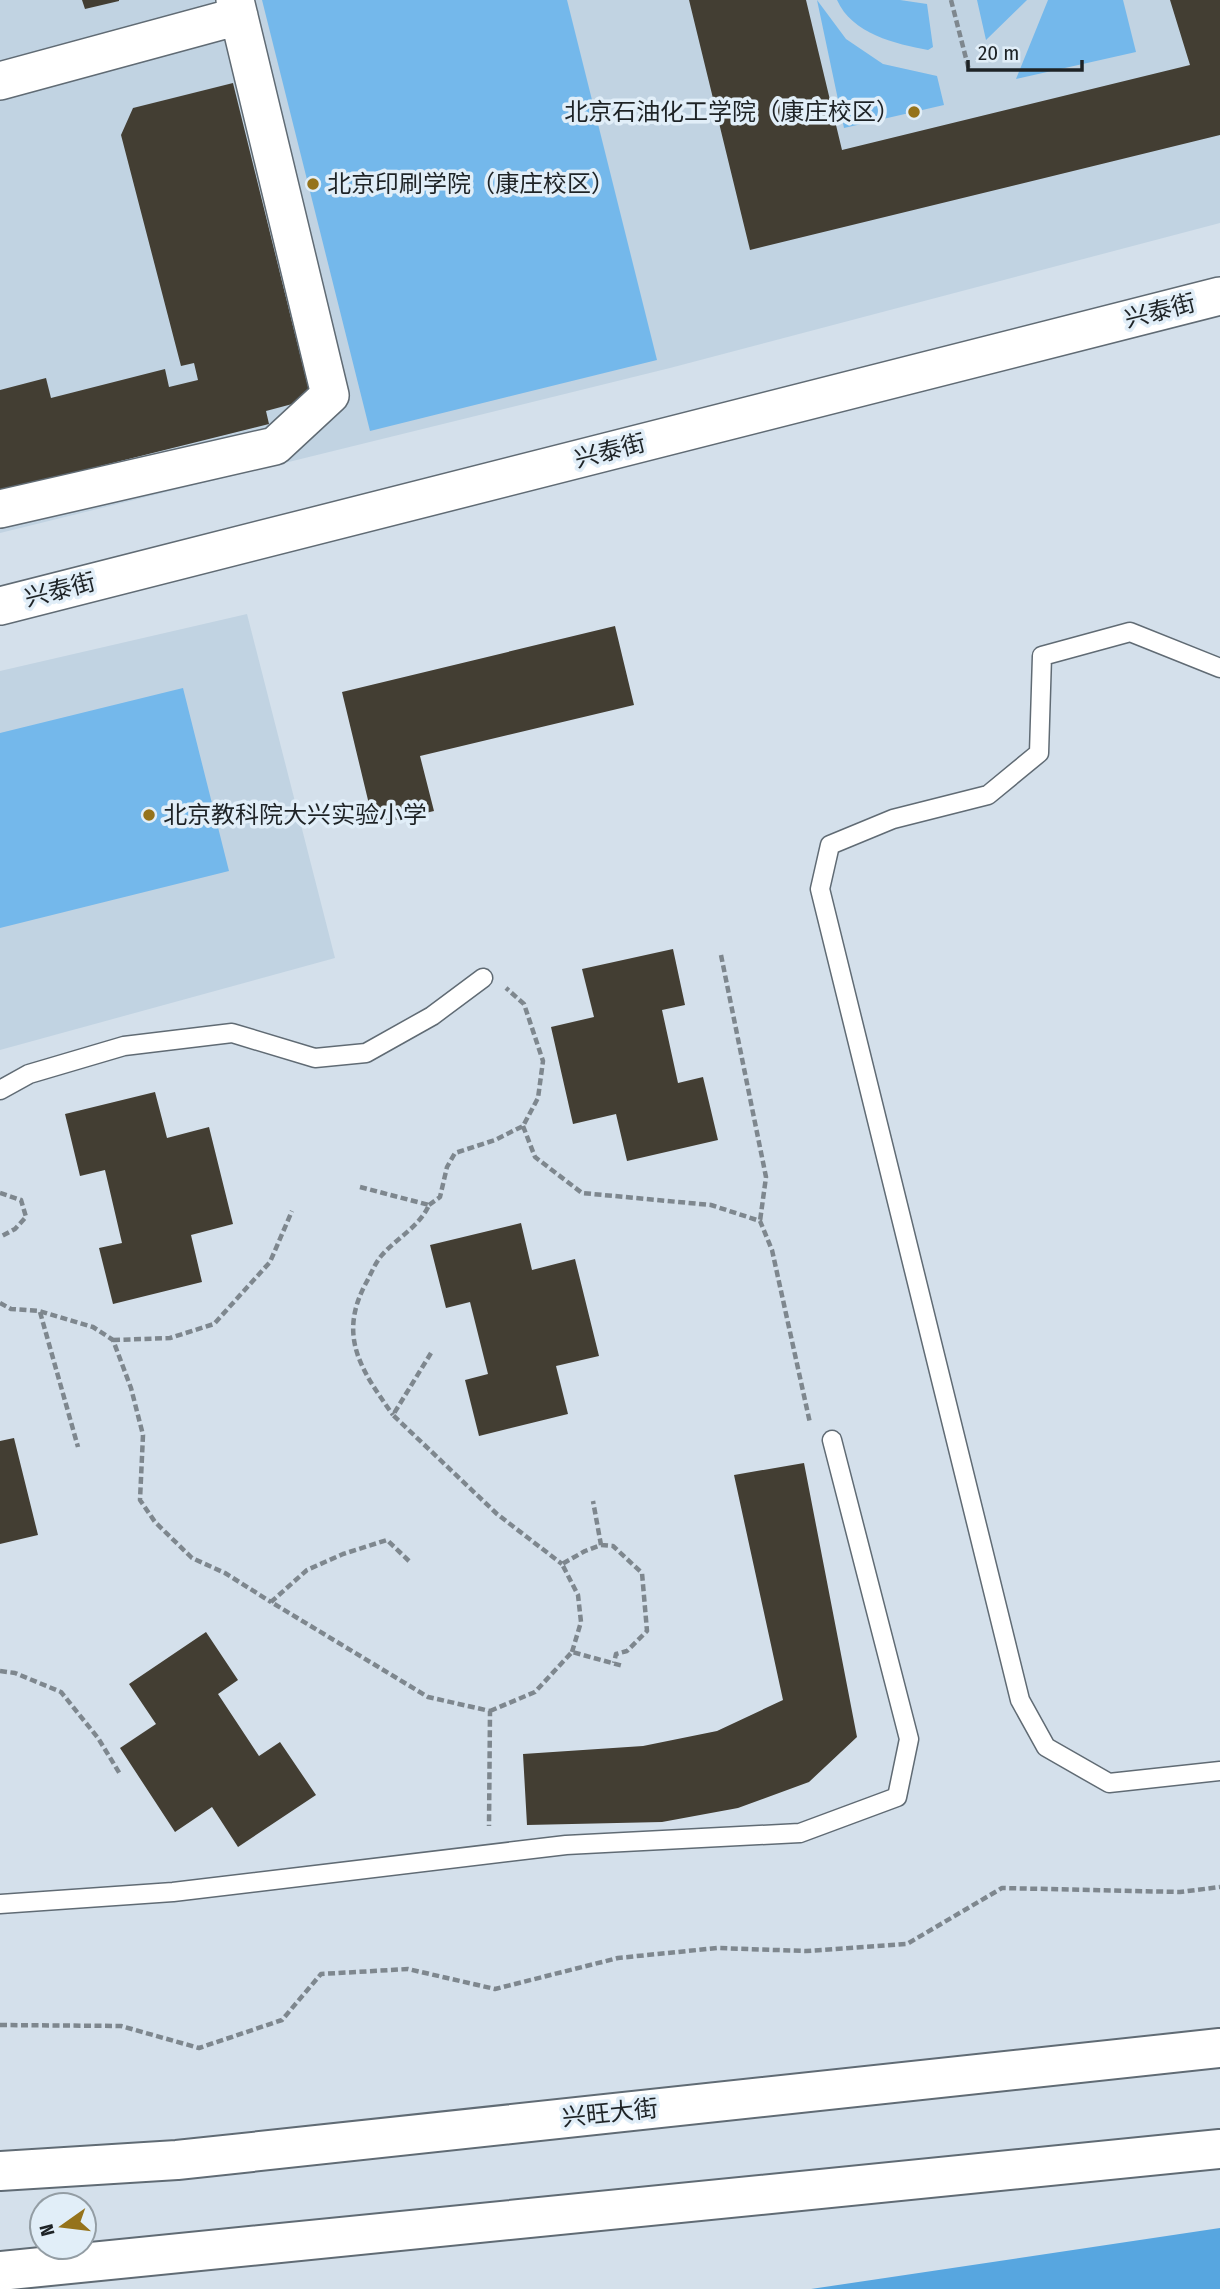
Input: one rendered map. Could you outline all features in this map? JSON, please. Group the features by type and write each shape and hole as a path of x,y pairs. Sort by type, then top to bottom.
{"main road":[{"name":"兴旺大街","path":"0,2171 177,2160 1220,2048"},
{"path":"0,2271 1220,2149"}],"street":[{"path":"0,81 237,8 330,395 275,446 0,509"},
{"name":"兴泰街","path":"0,606 1220,296"}],"lane":[{"path":"1220,668 1130,632 1042,656 1039,753 988,795 893,820 830,845 820,889 1020,1700 1046,1747 1108,1783 1220,1771"},
{"path":"0,1090 29,1074 124,1046 232,1033 315,1058 366,1053 432,1016 483,978"},
{"path":"0,1904 173,1892 566,1845 800,1833 897,1797 909,1739 832,1440"}],"path":[{"path":"951,0 970,70"},
{"path":"721,955 766,1177 760,1221 772,1250 813,1432"},
{"path":"113,1340 131,1388 143,1435 140,1500 155,1522 192,1558 225,1573 428,1697 490,1711 535,1692 572,1652 581,1622 578,1595 562,1564 497,1514 393,1415 365,1375 352,1338 356,1302 381,1256 425,1214 429,1205 440,1198 447,1167 455,1153 495,1140 523,1126 538,1098 542,1061 524,1004 496,980 483,978"},
{"path":"523,1126 535,1157 582,1193 711,1205 760,1221"},
{"path":"360,1187 429,1205"},
{"path":"0,1193 21,1200 26,1217 15,1229 0,1237"},
{"path":"0,1303 11,1309 39,1311 93,1327 113,1340 170,1338 214,1324 270,1262 292,1211"},
{"path":"39,1311 78,1447"},
{"path":"393,1415 432,1353"},
{"path":"593,1501 601,1545"},
{"path":"271,1602 307,1570 387,1540 409,1561"},
{"path":"562,1564 601,1545 613,1545 642,1573 647,1631 627,1650 616,1654 614,1663"},
{"path":"572,1652 623,1666"},
{"path":"0,1671 15,1673 61,1692 98,1738 120,1773"},
{"path":"489,1854 490,1711"},
{"path":"0,2025 121,2026 199,2048 282,2020 321,1974 408,1969 495,1989 618,1958 717,1948 806,1951 907,1944 1002,1888 1180,1892 1220,1887"}],"shaded area":[{"name":"北京印刷学院（康庄校区）","path":"0,0 1220,0 1220,223 670,368 0,533"},
{"path":"262,0 567,0 657,360 370,431"},
{"path":"817,0 846,39 883,64 937,76 944,105 844,128"},
{"path":"837,0 900,0 927,4 933,47 928,50 916,48 876,36 853,21"},
{"path":"977,0 1027,0 986,40"},
{"path":"1048,0 1123,0 1136,52 1016,79"},
{"name":"北京教科院大兴实验小学","path":"247,614 335,958 0,1050 0,671"},
{"path":"183,688 229,871 0,928 0,733"},
{"path":"1220,2228 1220,2289 811,2289"}],"building":[{"path":"82,0 119,0 119,1 85,9"},
{"path":"689,0 806,0 842,150 1190,65 1170,0 1220,0 1220,135 750,250"},
{"path":"233,83 311,399 266,411 269,424 0,491 0,390 46,378 51,398 165,369 169,387 198,380 194,363 181,366 121,135 133,108"},
{"path":"615,626 634,705 420,756 434,811 374,825 342,692"},
{"path":"673,949 685,1005 662,1010 678,1083 703,1077 718,1140 627,1161 616,1114 573,1124 551,1027 594,1017 582,969"},
{"path":"155,1092 167,1138 209,1127 233,1224 191,1235 202,1282 113,1304 99,1248 122,1243 105,1170 80,1176 65,1114"},
{"path":"521,1223 532,1270 575,1259 599,1356 556,1366 568,1414 479,1436 465,1380 488,1374 470,1302 446,1308 430,1245"},
{"path":"14,1438 38,1535 0,1544 0,1441"},
{"path":"804,1463 857,1737 809,1782 738,1808 662,1822 527,1825 523,1754 643,1746 717,1731 783,1700 734,1475"},
{"path":"206,1632 238,1680 218,1694 259,1756 280,1742 316,1795 238,1847 212,1807 175,1832 120,1748 156,1724 129,1684"}],"place":[{"name":"北京石油化工学院（康庄校区）","path":"914,112"},
{"name":"北京印刷学院（康庄校区）","path":"313,184"},
{"name":"北京教科院大兴实验小学","path":"149,815"}]}
